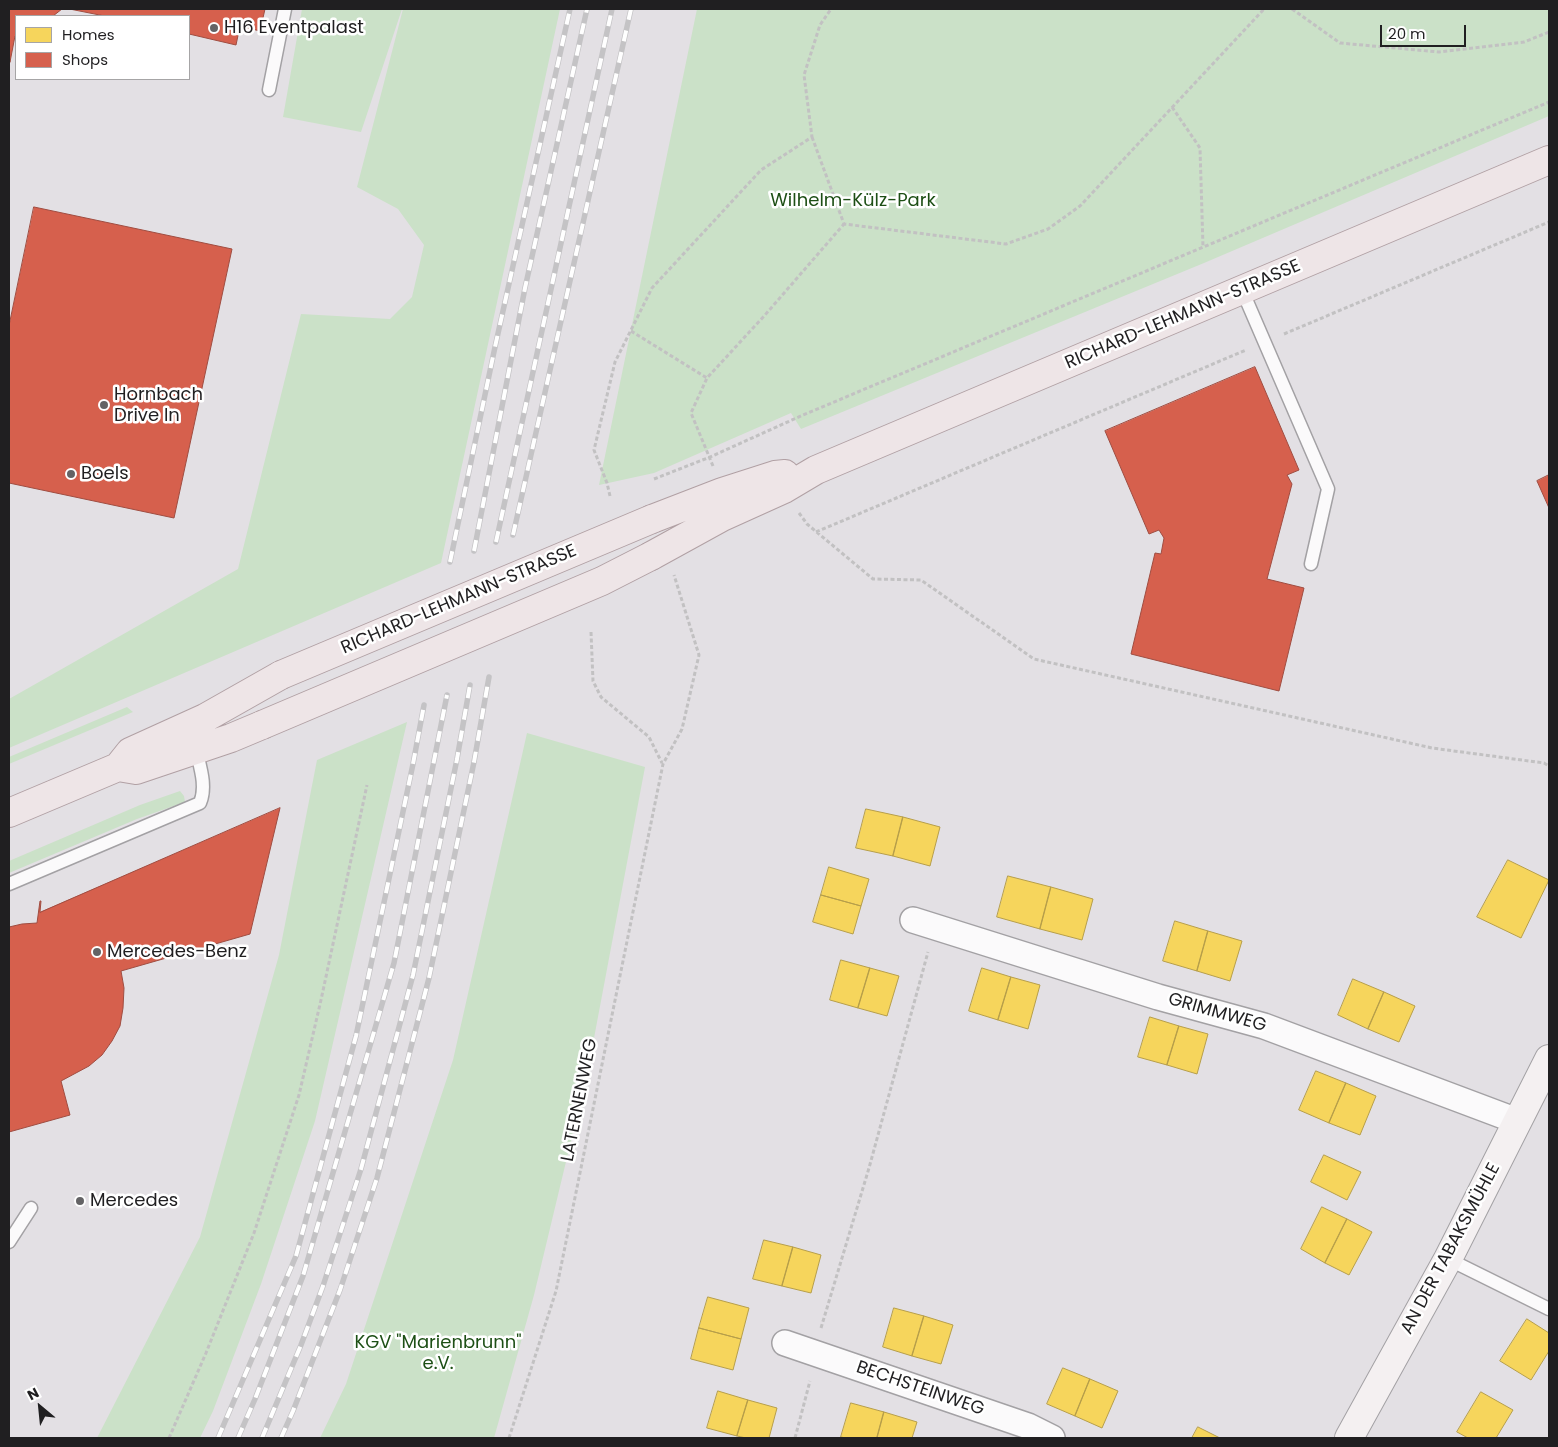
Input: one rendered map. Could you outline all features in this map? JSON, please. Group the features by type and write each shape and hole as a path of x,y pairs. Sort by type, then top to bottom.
{"main road":[{"name":"RICHARD-LEHMANN-STRASSE","path":"118,766 136,770 262,726 602,581 722,517 784,489 816,470 1549,160"},
{"name":"RICHARD-LEHMANN-STRASSE","path":"9,813 118,766 130,752 205,718 282,675 652,518 775,475 816,470"},
{"name":"AN DER TABAKSMÜHLE","path":"1349,1438 1448,1259 1549,1059"}],"street":[{"name":"GRIMMWEG","path":"924,923 1158,996 1264,1026 1517,1121"},
{"name":"BECHSTEINWEG","path":"786,1344 1028,1426 1052,1438"}],"lane":[{"path":"269,90 285,9"},
{"path":"1242,290 1328,489 1311,564"},
{"path":"9,884 200,803 204,794 204,785 196,749"},
{"path":"9,1242 31,1208"},
{"path":"1448,1259 1549,1309"}],"path":[{"path":"831,9 820,25 804,75 812,137 844,224"},
{"path":"844,224 1006,244 1048,230 1080,206 1264,9"},
{"path":"1292,9 1340,43 1439,52 1524,42 1549,32"},
{"path":"654,479 710,457 803,415 1203,246 1549,102"},
{"path":"1172,107 1200,148 1203,246"},
{"path":"610,496 594,450 615,362 652,288 761,170 812,137"},
{"path":"816,532 1549,222"},
{"path":"722,492 691,412 707,378 844,224"},
{"path":"631,330 707,378"},
{"path":"784,489 807,524 873,578 921,580 1034,659 1422,746 1544,763 1549,766"},
{"name":"LATERNENWEG","path":"509,1438 556,1291 663,764 682,729 698,655 658,552"},
{"path":"591,632 593,681 597,689 602,696 649,738 663,764"},
{"path":"169,1438 206,1353 254,1233 299,1096 367,785"},
{"path":"795,1438 816,1354 869,1168 924,923"}],"green space":[{"path":"302,9 402,9 361,132 283,117"},
{"path":"403,9 560,9 441,563 9,748 9,699 238,569 301,314 390,319 412,297 424,245 398,209 357,187"},
{"name":"Wilhelm-Külz-Park","path":"697,9 1549,9 1549,116 1204,263 801,429 791,413 654,473 599,485"},
{"path":"127,707 133,712 9,764 9,757"},
{"path":"407,722 315,1121 261,1284 213,1411 200,1438 97,1438 200,1237 279,955 317,760"},
{"name":"KGV \"Marienbrunn\" e.V.","path":"527,733 645,767 588,1070 534,1295 494,1438 320,1438 346,1384 453,1060"},
{"path":"180,791 184,796 185,802 137,819 9,873 9,861 140,805"}],"building: Homes":[{"path":"866,809 903,817 893,856 856,848"},
{"path":"903,817 940,827 930,866 893,856"},
{"path":"1508,860 1549,880 1521,938 1477,917"},
{"path":"829,867 869,879 861,906 821,895"},
{"path":"1008,876 1051,887 1040,929 997,917"},
{"path":"1051,887 1093,899 1082,940 1040,929"},
{"path":"821,895 861,906 853,934 813,922"},
{"path":"1175,921 1208,931 1197,971 1163,961"},
{"path":"1208,931 1242,941 1230,981 1197,971"},
{"path":"841,960 870,968 858,1008 830,1000"},
{"path":"870,968 899,976 887,1016 858,1008"},
{"path":"982,968 1011,977 998,1020 969,1011"},
{"path":"1011,977 1040,985 1028,1029 998,1020"},
{"path":"1353,979 1384,992 1368,1029 1338,1015"},
{"path":"1384,992 1415,1006 1399,1042 1368,1029"},
{"path":"1150,1017 1179,1026 1167,1065 1138,1057"},
{"path":"1179,1026 1208,1034 1197,1074 1167,1065"},
{"path":"1316,1071 1346,1083 1329,1123 1299,1110"},
{"path":"1346,1083 1376,1096 1360,1135 1329,1123"},
{"path":"1324,1155 1361,1172 1347,1200 1311,1182"},
{"path":"1322,1207 1347,1219 1325,1263 1301,1249"},
{"path":"1347,1219 1372,1232 1349,1275 1325,1263"},
{"path":"764,1240 793,1247 782,1286 753,1279"},
{"path":"793,1247 821,1255 811,1293 782,1286"},
{"path":"708,1297 749,1308 741,1339 699,1328"},
{"path":"894,1308 924,1316 912,1356 883,1347"},
{"path":"924,1316 953,1325 941,1364 912,1356"},
{"path":"1527,1319 1549,1333 1549,1351 1531,1380 1500,1361"},
{"path":"699,1328 741,1339 733,1370 691,1359"},
{"path":"1063,1368 1090,1379 1075,1416 1047,1404"},
{"path":"1090,1379 1118,1391 1102,1428 1075,1416"},
{"path":"718,1391 748,1400 737,1436 707,1428"},
{"path":"1481,1392 1513,1410 1496,1438 1468,1438 1457,1432"},
{"path":"748,1400 777,1408 769,1438 737,1436"},
{"path":"851,1403 884,1412 877,1438 841,1437"},
{"path":"884,1412 917,1422 912,1438 877,1438"},
{"path":"1198,1427 1220,1438 1192,1438"}],"building: Shops":[{"path":"9,9 62,9 54,15 15,15 15,36 10,62"},
{"name":"H16 Eventpalast","path":"70,9 265,9 260,31 240,26 236,45 190,34 190,15 100,15"},
{"name":"Hornbach Drive In","path":"34,207 232,249 174,518 9,483 9,326"},
{"path":"1255,367 1299,470 1287,475 1292,484 1267,579 1304,588 1279,691 1131,654 1155,553 1161,554 1164,538 1159,530 1149,534 1105,431"},
{"path":"1549,475 1549,508 1537,481"},
{"name":"Mercedes-Benz","path":"280,808 250,934 121,971 124,988 123,1008 120,1026 112,1041 102,1055 89,1066 61,1081 70,1115 9,1132 9,927 37,923 40,901 40,912"}],"railway":[{"path":"450,562 495,347 570,9"},
{"path":"474,551 525,288 587,9"},
{"path":"496,542 612,9"},
{"path":"513,535 631,9"},
{"path":"281,1438 340,1290 377,1178 429,978 474,762 489,677"},
{"path":"262,1438 301,1345 323,1286 361,1169 413,975 457,759 470,685"},
{"path":"238,1438 303,1276 394,963 447,695"},
{"path":"218,1438 296,1256 356,1036 424,705"}],"place":[{"name":"H16 Eventpalast","path":"214,28"},
{"name":"Hornbach Drive In","path":"104,405"},
{"name":"Boels","path":"71,474"},
{"name":"Mercedes-Benz","path":"97,952"},
{"name":"Mercedes","path":"80,1201"}]}
